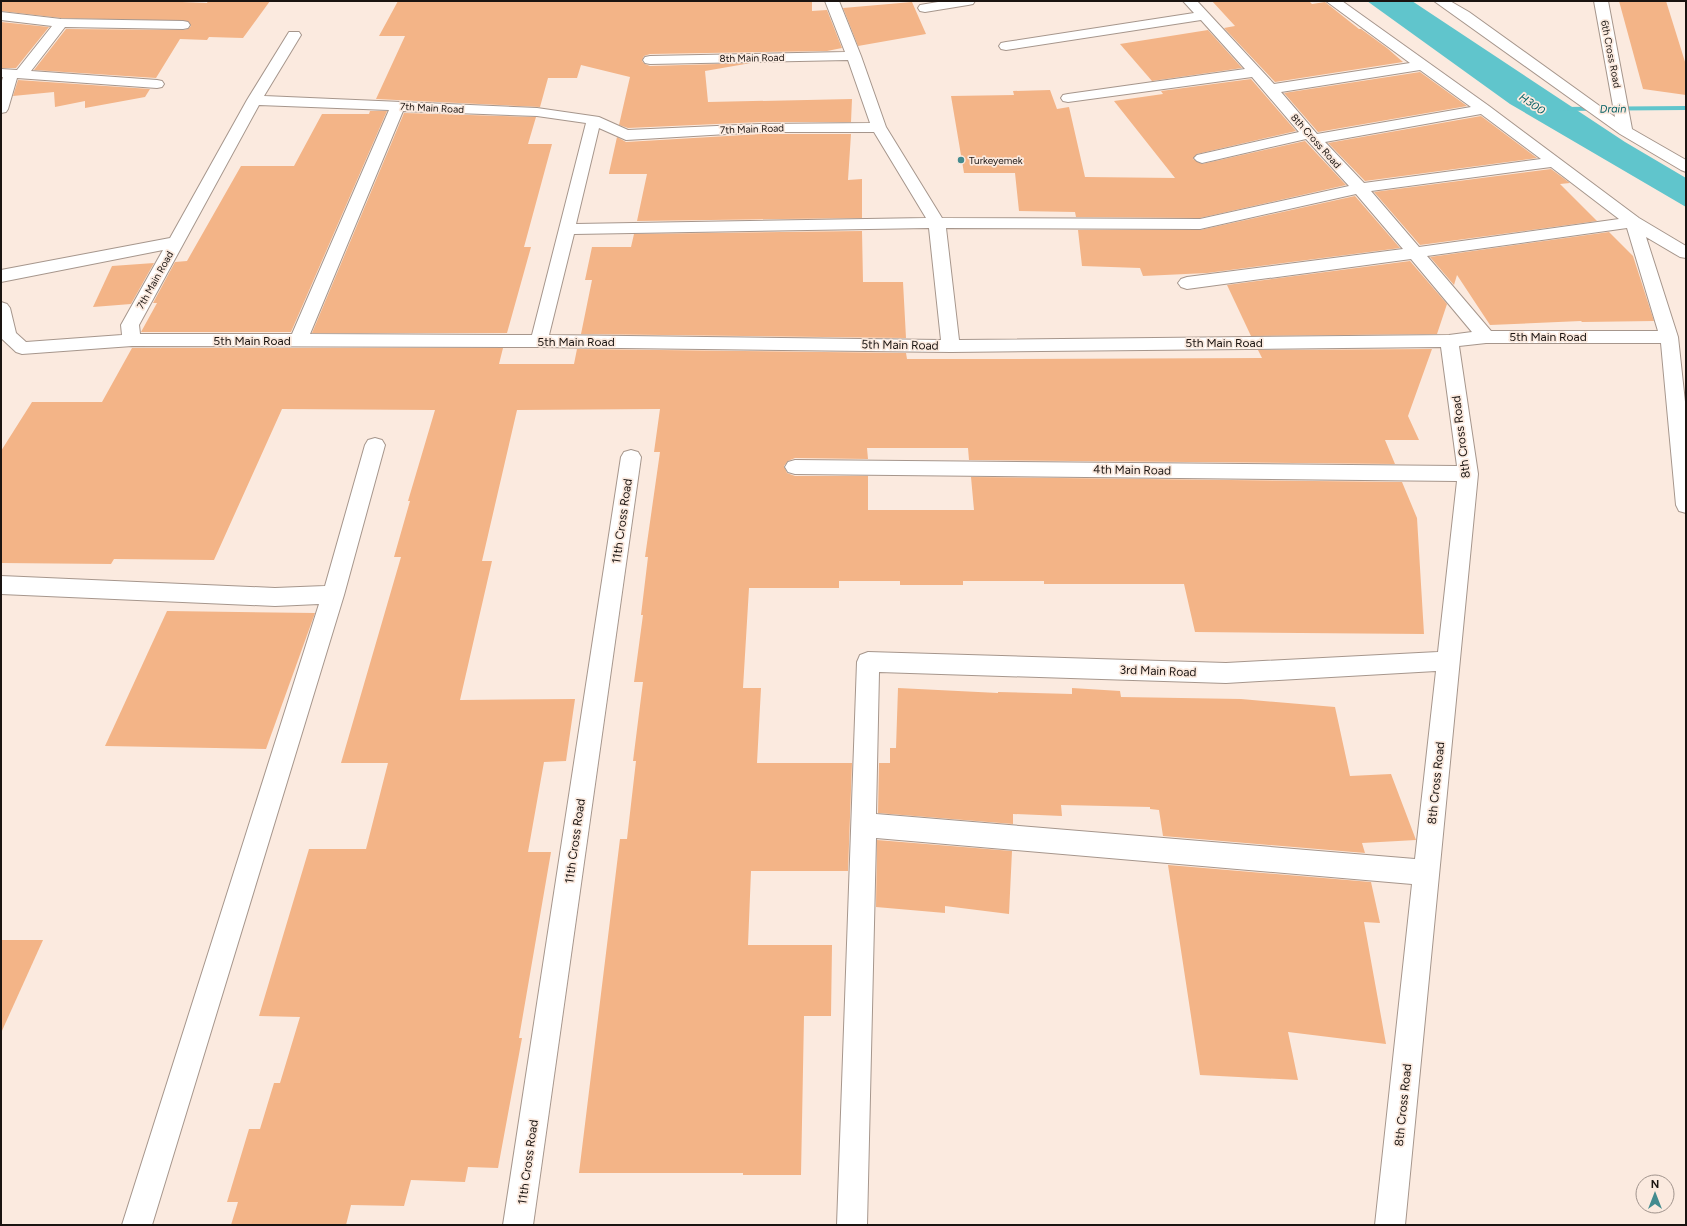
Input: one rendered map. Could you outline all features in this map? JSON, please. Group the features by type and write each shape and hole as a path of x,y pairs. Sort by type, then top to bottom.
{"street":[{"path":"832,1 854,56 879,127 937,223 951,346"},
{"path":"925,8 968,1"},
{"name":"8th Cross Road","path":"1190,1 1256,72 1312,137 1360,188 1414,254 1486,337"},
{"path":"1333,1 1484,109 1632,222 1686,253"},
{"path":"1441,1 1464,8 1625,131 1686,167"},
{"name":"6th Cross Road","path":"1601,1 1625,131"},
{"path":"1,16 61,23 183,25"},
{"path":"1006,46 1203,16"},
{"path":"1,109 10,74 61,23"},
{"path":"254,100 294,35"},
{"name":"8th Main Road","path":"650,60 854,56"},
{"path":"1271,89 1422,65"},
{"path":"1068,98 1256,72"},
{"path":"10,74 157,84"},
{"name":"7th Main Road","path":"132,340 130,325 254,100 536,112 594,120 626,135 761,128 879,127"},
{"path":"298,341 398,106"},
{"path":"1202,158 1312,137 1484,109"},
{"path":"539,341 594,120"},
{"path":"567,229 937,223 1200,224 1360,188 1555,162"},
{"path":"1187,283 1414,254 1632,222"},
{"path":"1632,222 1669,337 1686,505"},
{"path":"1,276 175,242"},
{"name":"5th Main Road","path":"1,308 8,335 22,348 132,340 539,341 951,346 1449,341 1486,337 1669,337"},
{"name":"8th Cross Road","path":"1390,1225 1468,474 1449,341"},
{"path":"137,1225 333,595 376,445"},
{"name":"11th Cross Road","path":"518,1225 631,457"},
{"name":"4th Main Road","path":"795,467 1468,474"},
{"path":"1,585 275,597 333,595"},
{"name":"3rd Main Road","path":"863,825 868,662 1226,673 1448,660"},
{"path":"852,1225 863,825 1427,873"}],"water":[{"name":"H300","path":"1367,1 1412,1 1625,142 1686,178 1686,207 1510,104"}],"building":[{"path":"1,1 157,1 207,3 208,1 270,1 243,38 209,37 207,40 180,39 156,78 34,70 66,29 183,30 188,29 191,26 188,21 61,18 1,11"},
{"path":"398,1 812,1 812,11 827,10 842,48 827,51 650,54 644,56 642,61 650,66 751,63 705,71 708,102 852,99 851,122 761,122 628,128 619,125 630,77 581,65 577,78 548,78 540,107 376,99 405,36 379,36"},
{"path":"1212,1 1309,1 1312,4 1325,2 1359,29 1387,48 1403,62 1275,82 1224,28 1235,26"},
{"path":"1619,1 1666,1 1686,65 1686,95 1643,89"},
{"path":"912,2 926,34 858,46 843,8"},
{"path":"1,22 49,27 16,68 1,68"},
{"path":"1208,30 1242,68 1152,81 1120,44"},
{"path":"1420,72 1467,106 1318,132 1284,93"},
{"path":"1251,79 1296,131 1197,154 1193,159 1202,164 1305,141 1346,185 1200,218 1076,217 1075,212 1019,211 1015,173 964,173 951,96 1014,95 1013,91 1050,90 1057,109 1069,107 1085,177 1175,178 1114,101 1163,94 1161,91"},
{"path":"18,80 150,89 145,97 85,108 85,101 55,107 54,92 13,96"},
{"path":"370,111 387,111 291,332 141,332 157,303 153,303 175,262 187,261 241,166 294,166 322,114 369,114"},
{"path":"404,113 536,117 528,144 552,144 524,247 531,247 507,333 312,333"},
{"path":"1481,116 1537,158 1365,181 1328,143"},
{"path":"761,134 851,134 848,180 862,179 862,218 637,221 647,174 609,174 617,137 626,142"},
{"path":"1551,169 1570,183 1560,184 1597,221 1420,245 1374,192"},
{"path":"1355,196 1400,248 1207,273 1143,276 1140,268 1082,266 1078,230 1200,230"},
{"path":"862,231 863,282 903,282 906,338 581,334 592,280 585,280 592,247 631,247 634,234"},
{"path":"1609,232 1633,256 1654,321 1581,321 1490,325 1457,275 1454,285 1430,257"},
{"path":"1410,261 1447,304 1437,334 1251,336 1227,285"},
{"path":"154,263 131,304 93,307 112,266"},
{"path":"132,348 503,348 499,364 574,364 577,349 906,353 907,359 1006,359 1262,358 1258,350 1432,349 1408,416 1419,440 1385,440 1395,464 969,460 968,448 867,448 868,459 795,458 788,461 784,466 787,473 795,476 868,476 868,510 974,510 971,477 1402,482 1417,518 1424,634 1195,632 1184,584 1044,584 1044,581 963,581 963,585 900,585 900,581 839,581 839,588 749,588 743,688 761,688 757,763 852,763 848,871 751,871 748,945 832,945 831,1016 804,1016 801,1175 743,1175 743,1173 579,1173 620,839 627,839 636,761 633,761 643,682 634,682 643,615 641,615 648,557 645,557 660,452 654,452 660,409 517,410 482,561 492,561 460,700 575,699 566,761 544,762 528,852 551,852 519,1038 522,1038 498,1168 468,1167 465,1182 411,1180 404,1206 351,1205 346,1225 231,1225 238,1202 227,1202 249,1129 260,1129 274,1083 280,1083 300,1017 259,1016 309,849 366,849 388,763 341,763 401,557 394,557 410,501 408,501 435,410 282,409 214,560 114,559 111,564 1,563 1,451 32,402 102,402"},
{"path":"167,611 315,613 266,749 105,746"},
{"path":"898,688 998,693 1072,694 1072,688 1120,691 1121,697 1241,699 1335,707 1350,776 1391,774 1416,840 1362,843 1365,853 1163,836 1159,810 1150,809 1150,807 1061,805 1062,816 1013,814 1013,824 878,813 879,763 890,763 890,748 896,748"},
{"path":"877,840 1012,851 1009,914 945,906 945,913 876,907"},
{"path":"1168,865 1371,882 1380,923 1364,922 1386,1044 1288,1032 1298,1080 1200,1075"},
{"path":"1,940 43,940 1,1033"}],"waterway":[{"name":"Drain","path":"1559,109 1686,108"}],"place":[{"name":"Turkeyemek","path":"961,160"}]}
